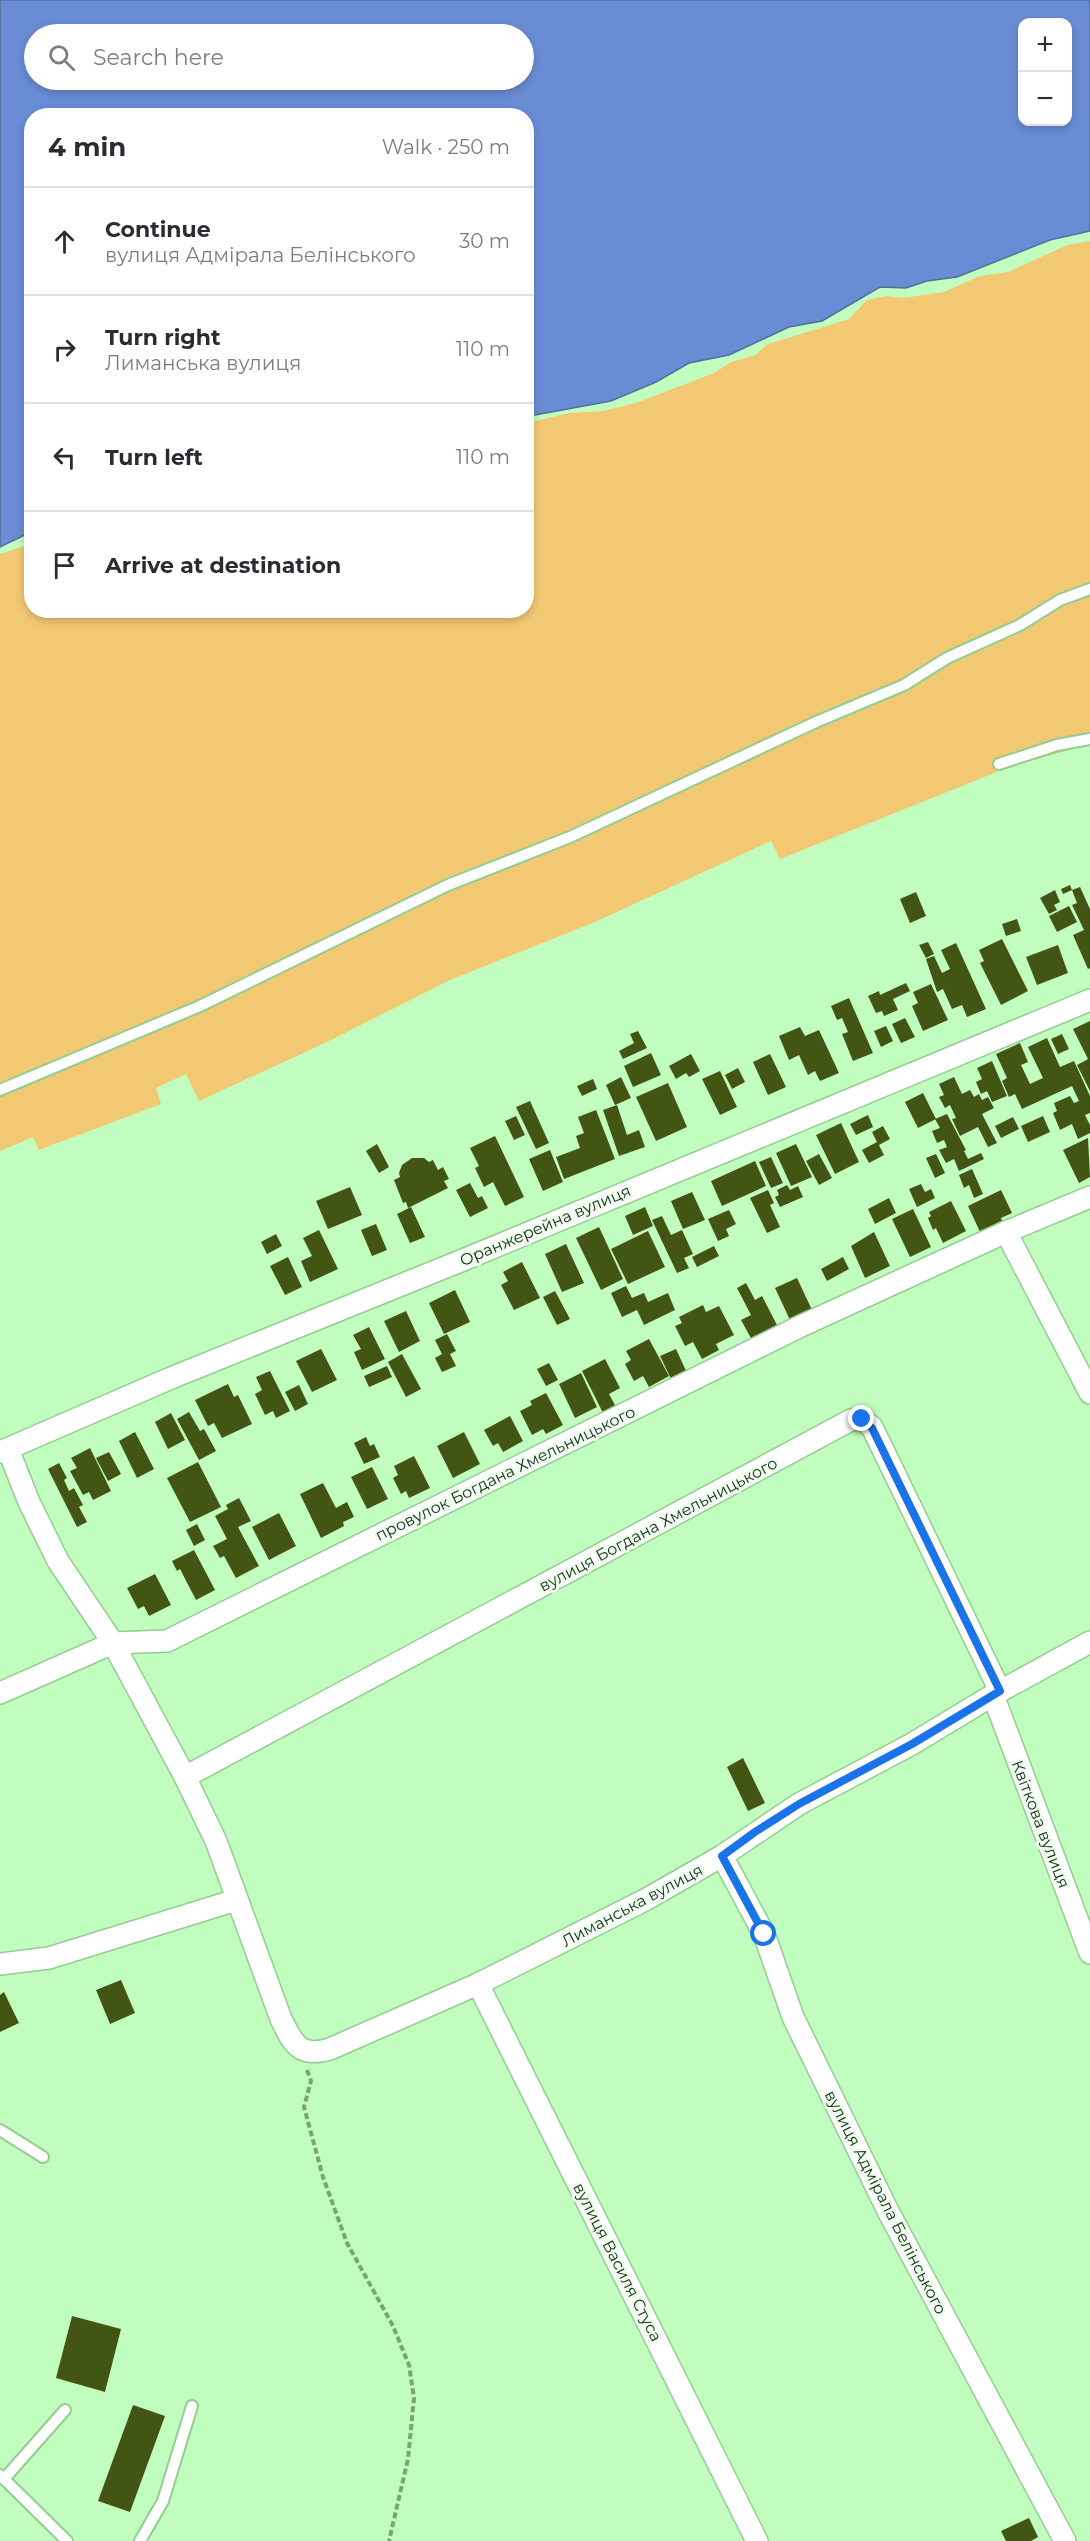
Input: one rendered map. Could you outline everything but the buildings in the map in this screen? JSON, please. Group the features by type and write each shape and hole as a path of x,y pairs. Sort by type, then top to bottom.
{"street":[{"name":"Оранжерейна вулиця","path":"4,1450 171,1378 463,1260 1090,1000"},
{"name":"провулок Богдана Хмельницького","path":"0,1693 113,1643 167,1641 801,1326 1006,1232 1090,1197"},
{"path":"1006,1232 1090,1393"},
{"name":"вулиця Богдана Хмельницького","path":"185,1777 851,1420 862,1419 872,1428 996,1693"},
{"path":"4,1450 58,1561 113,1643 185,1777 216,1841 281,2019 289,2036 308,2050"},
{"name":"Лиманська вулиця","path":"308,2050 343,2044 478,1984 645,1900 722,1856 799,1804 912,1744 996,1693 1090,1642"},
{"name":"Квіткова вулиця","path":"996,1693 1090,1953"},
{"name":"вулиця Адмірала Белінського","path":"722,1856 764,1934 793,2017 888,2211 1065,2541"},
{"path":"0,1964 49,1958 236,1900"},
{"name":"вулиця Василя Стуса","path":"478,1984 757,2541"}],"lane":[{"path":"0,1090 200,1006 448,885 570,837 816,722 904,685 947,658 1020,625 1060,600 1090,589"},
{"path":"999,764 1057,745 1090,739"},
{"path":"0,2130 43,2157"},
{"path":"140,2541 163,2501 192,2406"},
{"path":"65,2410 2,2477 67,2541"}],"path":[{"path":"308,2050 310,2080 304,2107 322,2177 347,2243 393,2326 409,2365 414,2398 408,2459 389,2541"}],"shaded area":[{"path":"1090,241 1090,744 1012,766 780,859 771,841 595,922 450,980 327,1042 199,1101 186,1074 156,1088 161,1104 39,1150 33,1137 0,1151 0,554 24,546 24,618 534,618 534,421 569,413 603,411 636,403 714,373 731,362 755,355 768,344 849,319 867,300 887,296 903,298 944,292 980,276 1008,272 1067,245"}],"water":[{"path":"0,0 1090,0 1090,231 1050,240 957,277 927,281 906,288 880,287 822,321 789,327 729,355 689,363 656,382 611,401 535,415 534,108 24,108 24,535 0,547"}],"route":[{"path":"764,1934 722,1856 799,1804 912,1744 1000,1691 872,1428 862,1419"}]}
